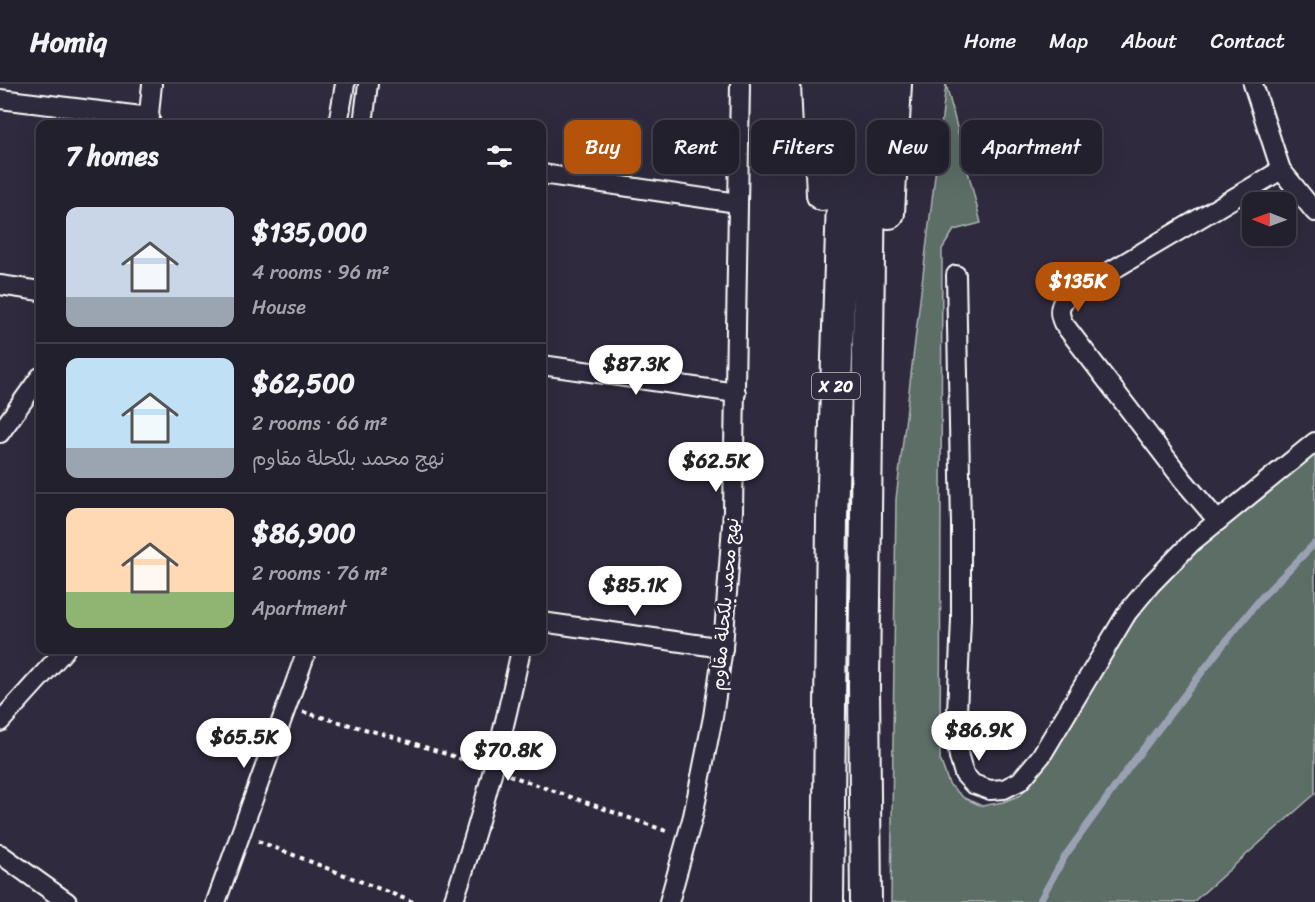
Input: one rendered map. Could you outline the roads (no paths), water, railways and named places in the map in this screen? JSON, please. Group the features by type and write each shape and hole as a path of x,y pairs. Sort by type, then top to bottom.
{"highway":[{"path":"817,84 832,518"},
{"name":"X 20","path":"828,902 832,518 842,200 842,84"},
{"name":"X 20","path":"866,902 864,687 871,84"},
{"path":"866,521 891,195 896,84"},
{"path":"864,687 878,842 886,902"},
{"name":"X 20","path":"831,689 837,902"}],"street":[{"path":"149,120 152,84"},
{"path":"339,120 345,84"},
{"path":"364,120 368,84"},
{"name":"نهج محمد بلكحلة مقاوم","path":"669,902 687,838 713,717 723,648 733,511 740,84"},
{"path":"1252,84 1281,170 1315,212"},
{"path":"0,99 142,120"},
{"path":"1218,521 1183,480 1063,323 1059,309 1062,302 1077,291 1281,170"},
{"path":"546,175 737,203"},
{"path":"956,275 961,536 961,620 956,735 964,774 973,784 990,790 1004,789 1020,781 1041,756 1127,613 1173,560 1315,442"},
{"path":"0,285 36,290"},
{"path":"546,366 736,393"},
{"path":"0,433 36,383"},
{"path":"546,623 723,648"},
{"path":"0,722 61,654"},
{"path":"216,902 305,654"},
{"path":"453,902 505,726 519,654"},
{"path":"0,854 55,899"}],"waterway":[{"path":"1039,902 1065,856 1130,766 1219,650 1261,598 1315,543"}]}
